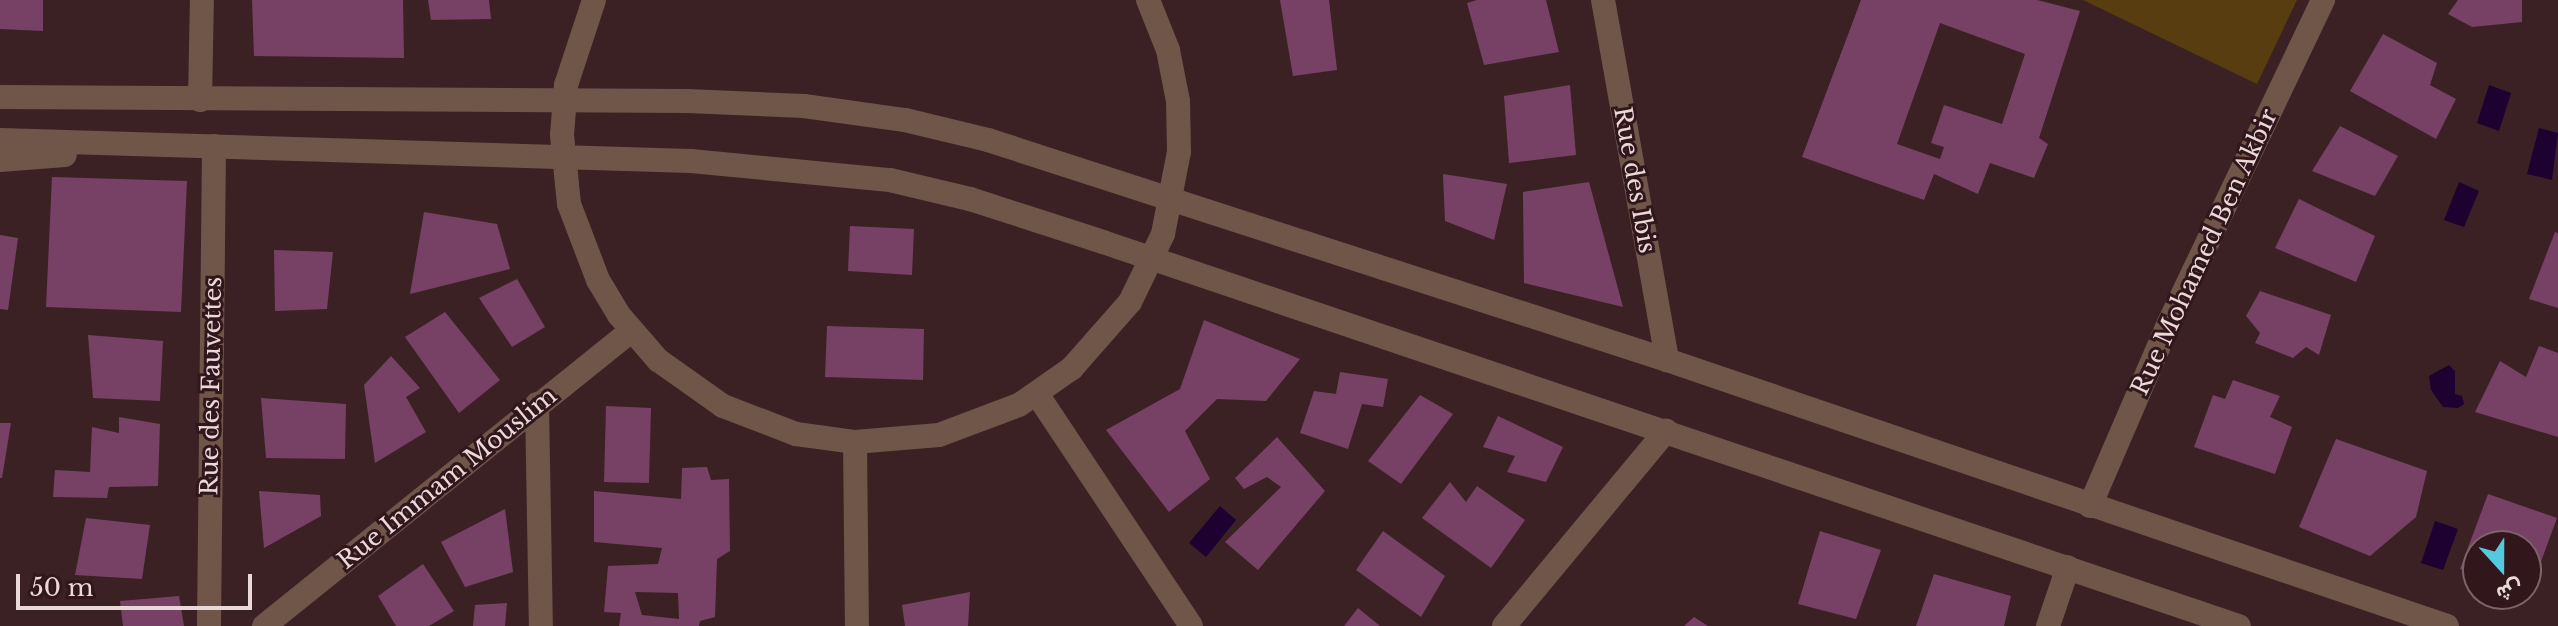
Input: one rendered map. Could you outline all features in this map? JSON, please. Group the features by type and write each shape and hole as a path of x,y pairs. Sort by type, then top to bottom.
{"street":[{"path":"200,100 202,0"},
{"path":"594,0 576,44 564,99 563,156 581,243 631,331 658,360 723,406 796,434 855,442 939,435 980,422 1037,394 1103,337 1153,261 1172,203 1179,152 1178,101 1168,50 1148,0"},
{"name":"Rue des Ibis","path":"1603,0 1667,360"},
{"name":"Rue Mohamed Ben Akbir","path":"2090,506 2169,323 2323,0"},
{"path":"0,79 77,98"},
{"path":"0,97 564,99 804,106 905,120 988,140 1172,203 1667,360 2447,626"},
{"path":"0,140 563,156 799,168 890,180 970,199 2239,626"},
{"path":"0,160 128,143"},
{"name":"Rue des Fauvettes","path":"209,626 214,146"},
{"name":"Rue Immam Mouslim","path":"264,626 631,331"},
{"path":"1037,394 1191,626"},
{"path":"537,404 541,626"},
{"path":"1504,626 1666,431"},
{"path":"855,442 857,626"},
{"path":"2048,626 2068,567"}],"shaded area":[{"path":"2083,0 2297,0 2257,84"},
{"path":"2489,85 2511,93 2499,131 2477,123"},
{"path":"2539,128 2558,133 2552,180 2527,174"},
{"path":"2459,182 2479,191 2464,227 2444,220"},
{"path":"2449,365 2455,371 2455,394 2462,396 2464,404 2458,408 2443,407 2431,390 2429,376"},
{"path":"1220,506 1236,520 1206,557 1189,543"},
{"path":"2435,521 2458,529 2443,570 2421,563"}],"building":[{"path":"0,0 43,0 43,31 0,29"},
{"path":"252,0 403,0 404,58 254,56"},
{"path":"428,0 489,0 491,19 431,20"},
{"path":"1280,0 1329,0 1337,70 1293,76"},
{"path":"1477,0 1546,0 1559,52 1484,65 1467,3"},
{"path":"1861,0 2037,0 2080,11 2039,138 2048,144 2034,178 1990,163 1978,194 1934,174 1924,200 1802,157","holes":["1940,23 2025,54 2002,124 1944,105 1931,143 1944,147 1940,159 1897,144"]},
{"path":"2458,0 2522,0 2522,22 2472,27 2448,14"},
{"path":"2383,34 2437,63 2430,85 2456,99 2436,139 2350,91"},
{"path":"1570,85 1576,155 1509,163 1504,96"},
{"path":"2340,126 2398,156 2375,196 2312,171"},
{"path":"1443,174 1507,184 1494,240 1445,221"},
{"path":"52,177 187,181 181,312 46,307"},
{"path":"1589,182 1623,307 1524,283 1523,192"},
{"path":"2299,199 2375,236 2356,282 2275,248"},
{"path":"424,212 497,224 510,269 410,294"},
{"path":"850,226 914,229 912,275 848,271"},
{"path":"2555,232 2558,233 2558,308 2529,299"},
{"path":"0,235 18,238 8,310 0,309"},
{"path":"274,250 333,252 327,309 275,311"},
{"path":"517,279 545,327 512,347 479,298"},
{"path":"2260,291 2331,315 2319,355 2306,347 2293,358 2255,343 2260,333 2246,316"},
{"path":"445,312 500,380 459,413 405,337"},
{"path":"1204,320 1300,359 1266,401 1217,399 1185,431 1210,479 1169,512 1106,430 1180,389"},
{"path":"827,326 924,329 923,380 825,377"},
{"path":"88,335 163,341 160,401 93,398"},
{"path":"2539,346 2558,353 2558,437 2475,412 2500,361 2526,377"},
{"path":"391,356 420,388 406,397 426,432 375,463 364,385"},
{"path":"1340,372 1388,379 1383,407 1362,404 1348,449 1300,433 1314,391 1336,394"},
{"path":"2233,380 2280,396 2270,417 2292,427 2275,474 2194,447 2213,395 2225,399"},
{"path":"1420,395 1453,414 1401,484 1368,461"},
{"path":"261,398 346,404 345,459 266,458"},
{"path":"606,406 651,408 649,483 604,482"},
{"path":"1498,416 1563,447 1546,482 1507,472 1515,456 1483,447"},
{"path":"119,417 160,424 158,486 109,487 107,498 53,497 55,470 90,472 92,427 119,433"},
{"path":"0,423 11,423 2,478 0,478"},
{"path":"1277,437 1325,491 1258,570 1225,542 1281,487 1267,477 1244,489 1235,478"},
{"path":"2336,439 2427,471 2416,517 2370,556 2299,527"},
{"path":"707,467 711,480 729,479 730,551 717,559 715,617 700,621 699,626 619,626 621,613 604,612 608,566 658,564 662,548 594,542 594,491 681,499 682,468","holes":["635,592 678,593 679,619 642,615"]},
{"path":"1450,482 1466,502 1477,486 1525,520 1491,568 1422,518"},
{"path":"259,491 320,495 321,516 264,548"},
{"path":"2488,494 2557,518 2542,559 2542,530 2475,530"},
{"path":"505,509 513,572 465,587 441,542"},
{"path":"86,518 150,525 142,579 75,575"},
{"path":"1383,531 1445,576 1421,617 1356,570"},
{"path":"1820,531 1881,550 1856,619 1798,604"},
{"path":"423,564 454,611 429,626 396,626 378,596"},
{"path":"1934,574 2011,596 2004,626 1916,626"},
{"path":"970,592 968,626 905,626 902,605"},
{"path":"179,596 184,626 123,626 120,601"},
{"path":"507,603 505,626 473,626 475,605"},
{"path":"1358,608 1380,626 1344,626"},
{"path":"1694,617 1708,626 1684,626"}]}
